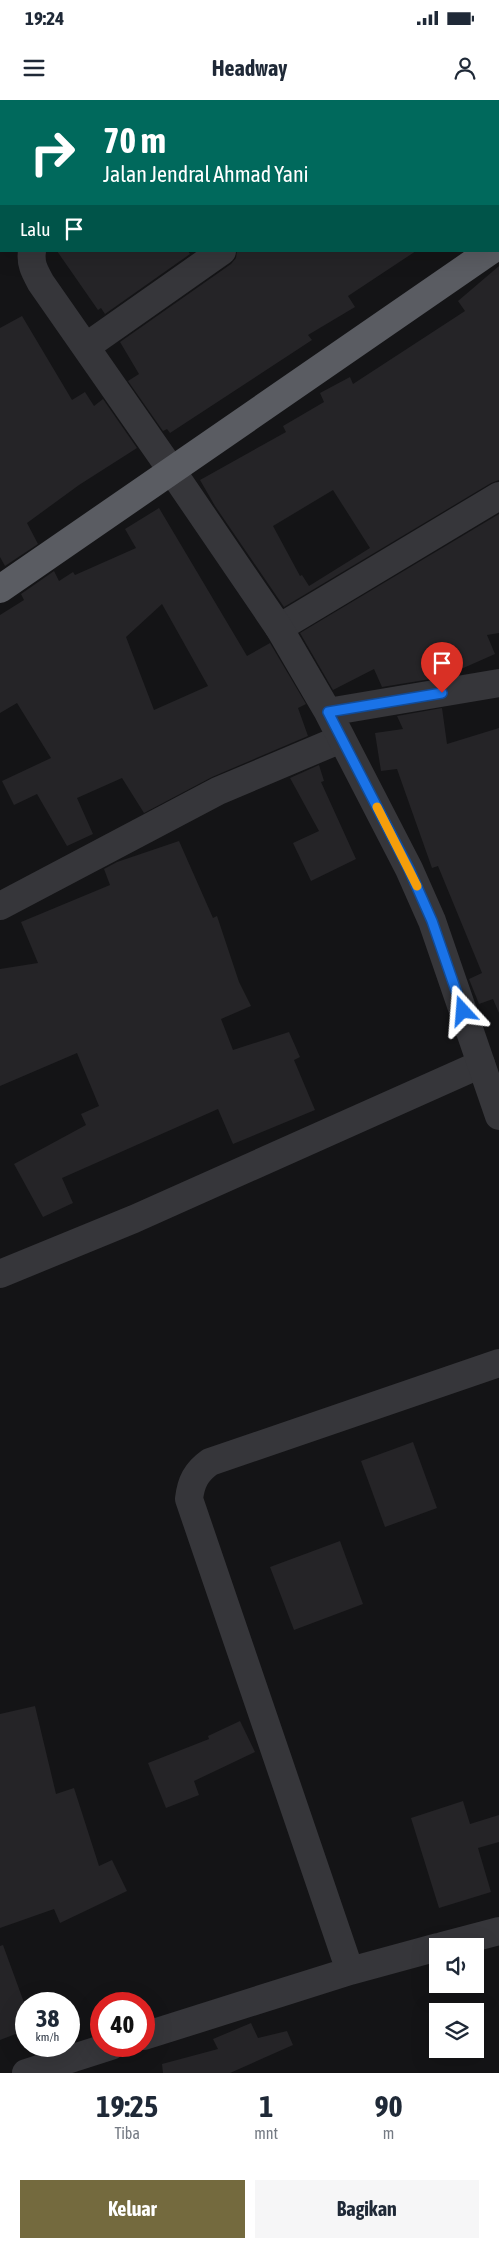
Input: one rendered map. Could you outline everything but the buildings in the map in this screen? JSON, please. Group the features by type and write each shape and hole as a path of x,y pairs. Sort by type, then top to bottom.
{"highway":[{"path":"0,589 489,252"}],"street":[{"path":"32,252 31,259 34,270 279,628 328,712 409,869 432,921 499,1116"},
{"path":"87,346 221,252"},
{"path":"279,628 499,496"},
{"path":"328,712 499,683"},
{"path":"0,906 218,791 341,739"},
{"path":"0,1274 134,1219 481,1064"},
{"path":"350,1971 189,1499 190,1488 199,1470 210,1462 499,1363"},
{"path":"472,1938 499,1931"},
{"path":"155,2033 350,1971 429,1949"},
{"path":"26,2073 90,2053"}],"slow traffic":[{"path":"377,807 417,886"}],"route":[{"path":"442,693 328,712 409,869 432,921 463,1011"}]}
